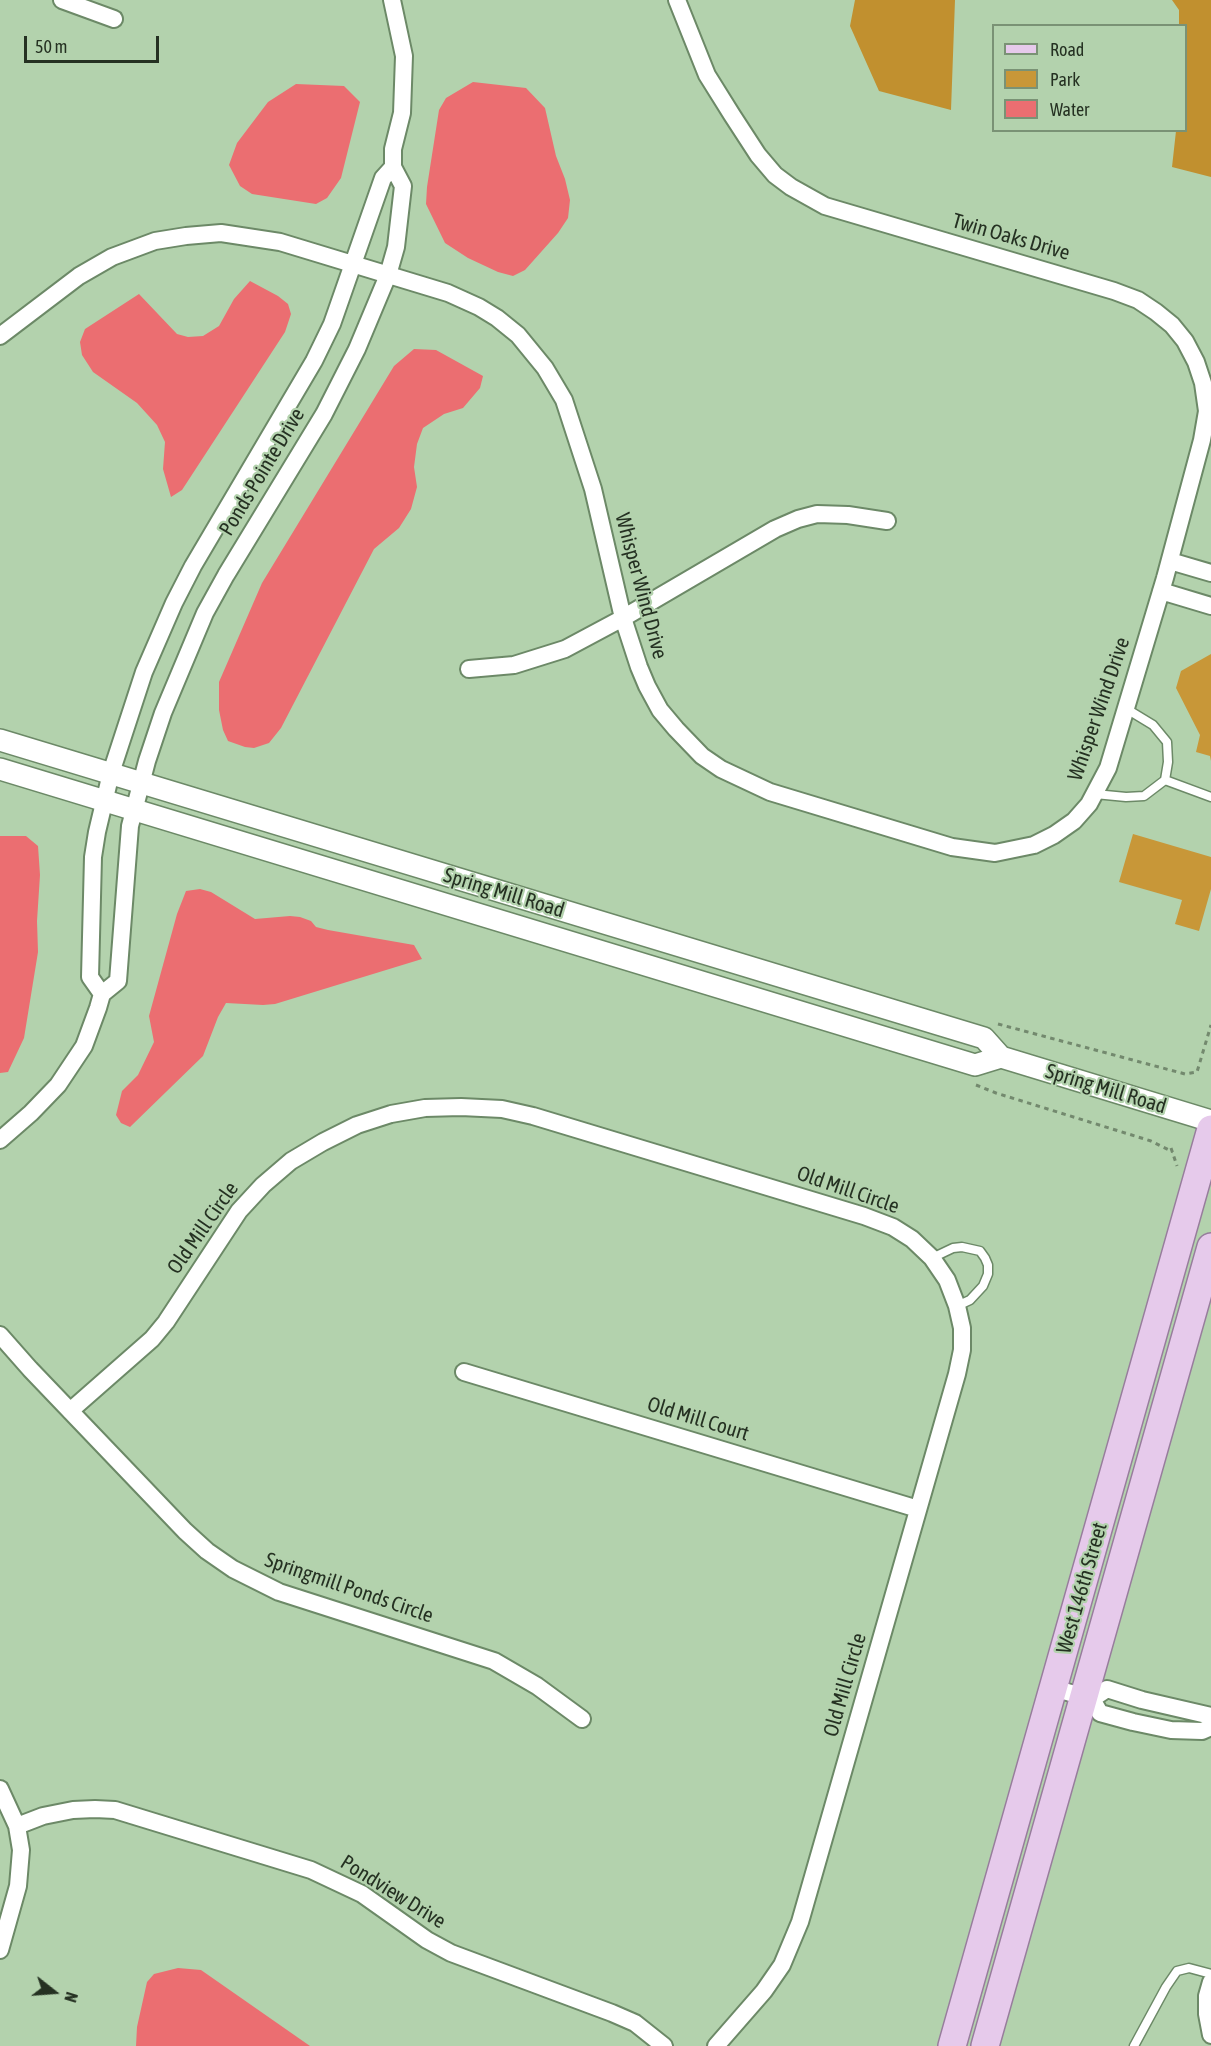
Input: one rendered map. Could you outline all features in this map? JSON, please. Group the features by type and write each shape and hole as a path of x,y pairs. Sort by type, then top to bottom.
{"main road":[{"name":"West 146th Street","path":"952,2046 1211,1129"},
{"name":"West 146th Street","path":"985,2046 1088,1697 1211,1247"}],"street":[{"path":"62,0 114,19"},
{"name":"Ponds Pointe Drive","path":"0,1140 58,1085 84,1046 102,994 118,981 128,838 137,797 163,713 205,613 324,414 357,349 388,275 396,247 403,186 393,167 393,149 402,113 404,56 393,0"},
{"name":"Twin Oaks Drive","path":"677,0 707,75 751,145 775,175 807,197 825,206 1114,291 1138,300 1172,325 1185,341 1196,362 1203,383 1206,411 1202,440 1165,577"},
{"name":"Ponds Pointe Drive","path":"102,994 90,977 93,857 108,787 144,672 174,603 232,498 315,361 332,324 383,178 393,167"},
{"name":"Whisper Wind Drive","path":"0,336 79,276 112,257 155,241 221,233 279,242 448,293 479,307 518,335 545,368 564,400 593,489 623,618 647,686 660,710 676,729 702,756 721,769 770,792 952,847 995,853 1034,845 1074,821 1089,804 1108,768 1165,577"},
{"path":"469,669 514,665 565,649 623,618 775,529 798,519 817,514 848,515 887,521"},
{"path":"1165,577 1211,573"},
{"path":"1165,577 1211,606"},
{"name":"Spring Mill Road","path":"0,740 108,787 137,797 975,1065 1001,1056"},
{"name":"Spring Mill Road","path":"0,769 108,787 984,1038 1001,1056 1211,1121"},
{"name":"Old Mill Circle","path":"70,1411 152,1339 166,1322 239,1211 262,1185 291,1161 323,1142 357,1125 391,1113 425,1108 461,1107 502,1109 533,1116 864,1216 893,1227 912,1239 932,1258 947,1280 962,1328 962,1350 957,1374 800,1922 782,1965 764,1991 716,2046"},
{"name":"Springmill Ponds Circle","path":"0,1335 185,1531 207,1551 234,1569 279,1592 494,1661 537,1686 582,1719"},
{"name":"Old Mill Court","path":"464,1372 918,1509"},
{"path":"1053,1688 1088,1697 1107,1689 1142,1700 1211,1716"},
{"path":"1088,1697 1100,1713 1133,1722 1171,1730 1202,1731 1211,1727"},
{"path":"0,1790 17,1826 21,1850 18,1886 0,1950"},
{"name":"Pondview Drive","path":"17,1826 43,1816 73,1810 115,1810 311,1870 362,1893 427,1940 451,1953 635,2023 663,2046"},
{"path":"1211,1982 1207,1996 1207,2014 1211,2035"}],"lane":[{"path":"1095,794 1144,796 1165,780 1168,762 1167,742 1154,724 1125,708"},
{"path":"1165,780 1211,797"},
{"path":"932,1258 953,1248 962,1247 980,1251 986,1258 988,1274 983,1286 970,1300 957,1306"},
{"path":"1134,2046 1166,1987 1178,1971 1189,1968 1211,1974"}],"path":[{"path":"1197,1072 1211,1024"}],"green space":[{"path":"1211,654 1211,761 1210,756 1196,752 1200,735 1176,688 1181,671"},
{"path":"1133,834 1211,857 1211,889 1199,931 1175,924 1182,900 1119,882"}],"shaded area":[{"path":"855,0 955,0 951,110 879,91 850,26"},
{"path":"1172,0 1211,0 1211,177 1172,167 1176,132 1187,132 1187,24 1179,24 1179,10"}],"water":[{"path":"473,82 526,88 545,108 556,156 570,200 568,218 558,233 525,270 513,276 498,272 468,258 445,243 426,204 439,110 446,98"},
{"path":"296,84 344,86 360,102 341,178 327,198 316,204 252,194 240,186 229,165 237,143 268,102"},
{"path":"250,281 288,304 291,314 285,332 182,490 171,497 163,469 165,442 157,425 137,403 93,372 82,355 80,342 85,329 139,294 177,334 188,337 203,336 219,326 234,299"},
{"path":"414,349 436,350 483,376 480,388 463,408 444,414 423,428 417,444 414,467 417,487 411,509 399,528 374,549 281,728 269,743 254,748 228,741 219,710 219,682 262,583 394,366"},
{"path":"0,836 26,836 38,846 40,875 37,921 38,952 24,1038 8,1072 0,1073"},
{"path":"200,889 211,892 255,919 300,917 311,921 316,927 328,930 414,945 422,959 275,1004 226,1003 203,1056 130,1127 121,1123 116,1115 122,1091 138,1075 154,1042 149,1016 177,914 186,891"},
{"path":"178,1968 201,1970 310,2046 136,2046 137,2027 147,1982 154,1974"}]}
